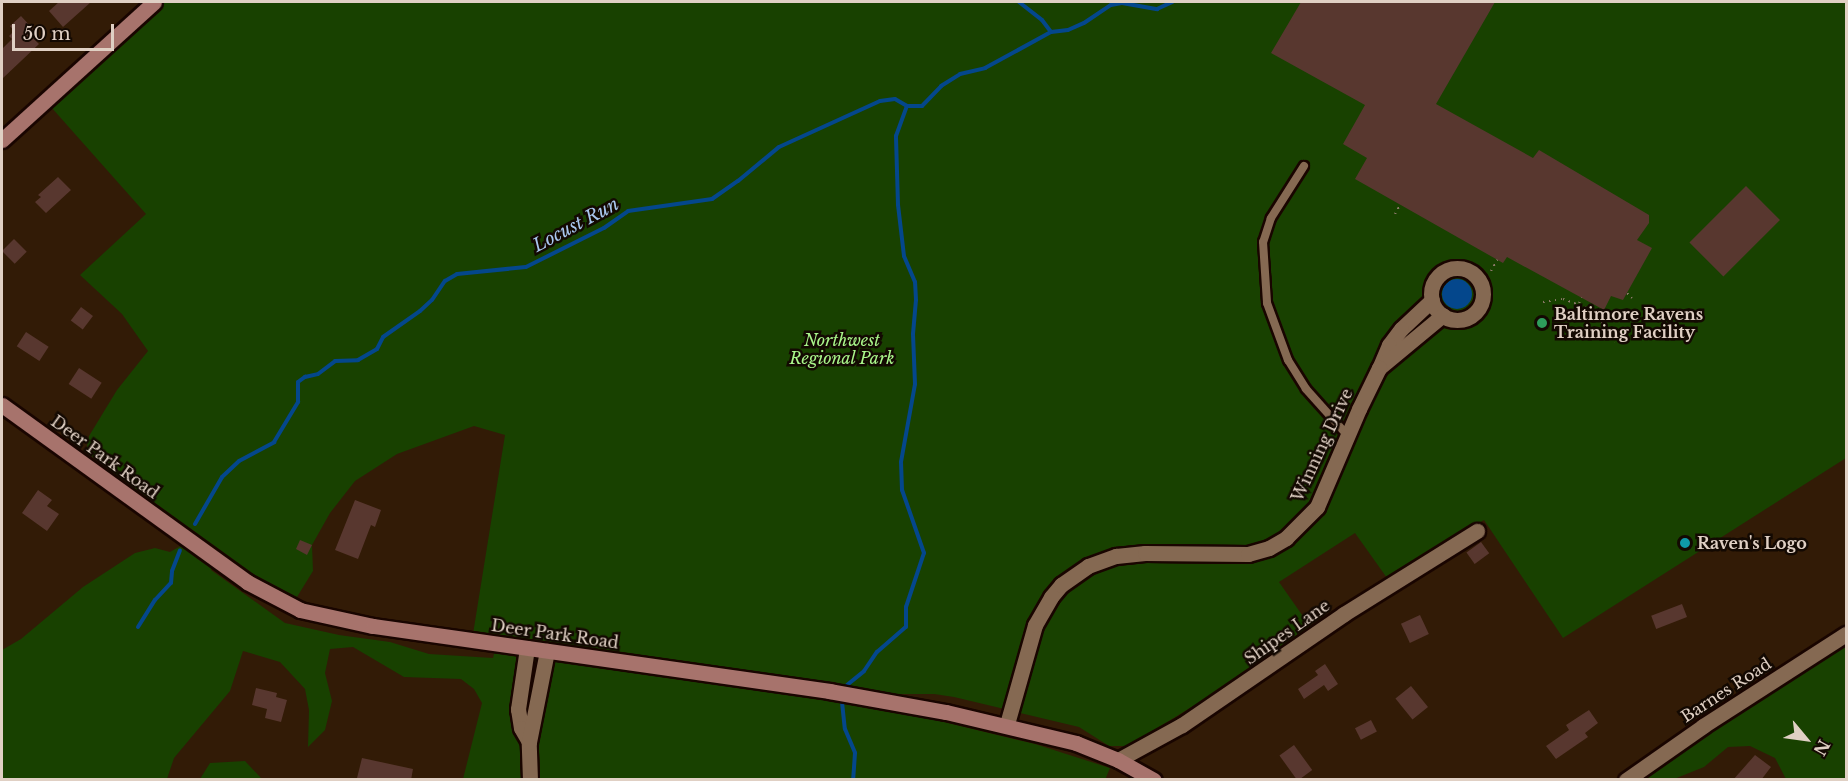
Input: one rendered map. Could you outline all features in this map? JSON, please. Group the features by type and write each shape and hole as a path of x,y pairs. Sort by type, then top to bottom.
{"street":[{"path":"2,140 154,2"},
{"name":"Winning Drive","path":"1007,724 1035,625 1051,597 1061,585 1088,566 1116,556 1248,554 1269,548 1286,538 1317,507 1389,345 1401,329 1432,300 1433,283 1445,271 1461,268 1476,276 1482,291 1479,307 1474,313 1458,320 1443,315 1379,368"},
{"path":"1432,300 1443,315"},
{"name":"Deer Park Road","path":"2,405 238,576 287,605 312,614 362,624 829,691 1007,724 1070,741 1118,760 1154,780"},
{"name":"Shipes Lane","path":"1118,760 1182,725 1344,614 1477,531"},
{"name":"Barnes Road","path":"1626,780 1703,726 1846,634"},
{"path":"527,648 518,710 521,728 529,742"},
{"path":"530,780 529,742 547,651"}],"lane":[{"path":"1304,166 1271,218 1263,242 1267,303 1288,360 1306,389 1348,436"}],"path":[{"path":"1395,214 1400,205"},
{"path":"1491,271 1497,260"},
{"path":"1627,293 1632,298"},
{"path":"1578,303 1582,298"},
{"path":"1543,302 1563,299 1578,303 1598,317 1614,342"}],"green space":[{"name":"Northwest Regional Park","path":"165,2 1846,2 1846,458 1563,638 1484,520 1387,578 1355,533 1279,582 1314,632 1128,746 1109,746 1079,727 954,697 934,694 885,694 903,712 1035,744 1110,768 1105,780 463,779 482,703 474,689 461,679 404,677 353,647 330,649 325,673 332,701 325,730 308,747 309,710 305,689 280,662 243,651 230,691 174,758 167,779 2,779 2,650 21,639 83,587 135,553 155,548 170,552 184,544 213,565 211,570 285,623 339,635 390,642 429,654 493,658 498,638 473,634 505,435 474,426 397,454 355,481 330,513 312,545 313,571 297,597 280,592 236,564 86,452 89,436 117,390 148,351 122,314 80,275 146,214 51,107"},
{"path":"1846,640 1846,779 1786,779 1775,758 1750,746 1728,747 1704,767 1674,779 1645,780 1726,719"},
{"path":"245,761 262,779 200,779 210,763"}],"water":[{"path":"1457,279 1467,284 1472,294 1467,304 1457,309 1447,304 1442,294 1447,284"}],"building":[{"path":"59,2 91,2 63,27 49,11"},
{"path":"1301,2 1495,2 1436,104 1533,158 1539,150 1649,215 1649,223 1637,240 1652,248 1623,300 1611,296 1604,310 1507,257 1503,263 1355,179 1367,158 1343,144 1365,105 1271,53"},
{"path":"21,16 33,29 28,33 39,44 2,79 2,49 12,39 9,36 14,31 10,26"},
{"path":"58,177 71,190 46,213 35,202 41,197 38,195"},
{"path":"1746,186 1780,220 1723,277 1689,243"},
{"path":"14,239 27,252 15,264 2,251"},
{"path":"81,307 93,316 83,330 71,321"},
{"path":"26,332 49,347 39,361 17,346"},
{"path":"79,368 102,383 91,399 69,384"},
{"path":"38,490 52,500 47,506 59,514 47,531 22,513"},
{"path":"355,500 381,510 375,527 371,525 358,559 335,550"},
{"path":"300,540 312,545 307,555 296,549"},
{"path":"1481,542 1489,553 1475,564 1466,553"},
{"path":"1682,604 1687,617 1656,629 1651,616"},
{"path":"1420,615 1429,634 1410,643 1401,624"},
{"path":"1325,664 1338,684 1328,691 1324,685 1304,699 1298,689 1318,675 1315,671"},
{"path":"1411,686 1428,707 1412,720 1395,699"},
{"path":"256,688 277,693 276,697 287,700 281,722 265,718 267,709 252,705"},
{"path":"1589,710 1598,723 1585,733 1588,737 1556,759 1546,746 1569,730 1566,725"},
{"path":"1371,720 1377,732 1361,740 1355,728"},
{"path":"1294,745 1312,770 1297,780 1279,756"},
{"path":"1755,755 1771,767 1761,780 1733,780"},
{"path":"362,758 413,769 411,780 357,778"}],"waterway":[{"path":"1019,2 1042,20 1051,32"},
{"name":"Locust Run","path":"195,524 222,477 239,461 274,442 298,402 298,382 305,377 318,374 335,361 358,360 377,349 383,337 420,311 432,300 445,281 457,274 526,267 604,228 628,211 712,199 779,147 880,101 895,99 907,106 922,106 941,86 960,74 985,68 1051,32 1068,30 1084,23 1111,5 1122,3 1157,9 1172,2"},
{"path":"847,685 864,671 877,652 906,627 906,607 924,553 902,490 901,462 915,384 913,334 915,282 904,256 898,205 896,136 907,106"},
{"name":"Locust Run","path":"138,627 155,600 171,583 172,571 180,550"},
{"path":"842,702 845,729 855,753 853,780"}],"place":[{"name":"Baltimore Ravens Training Facility","path":"1542,323"},
{"name":"Raven's Logo","path":"1685,543"}]}
